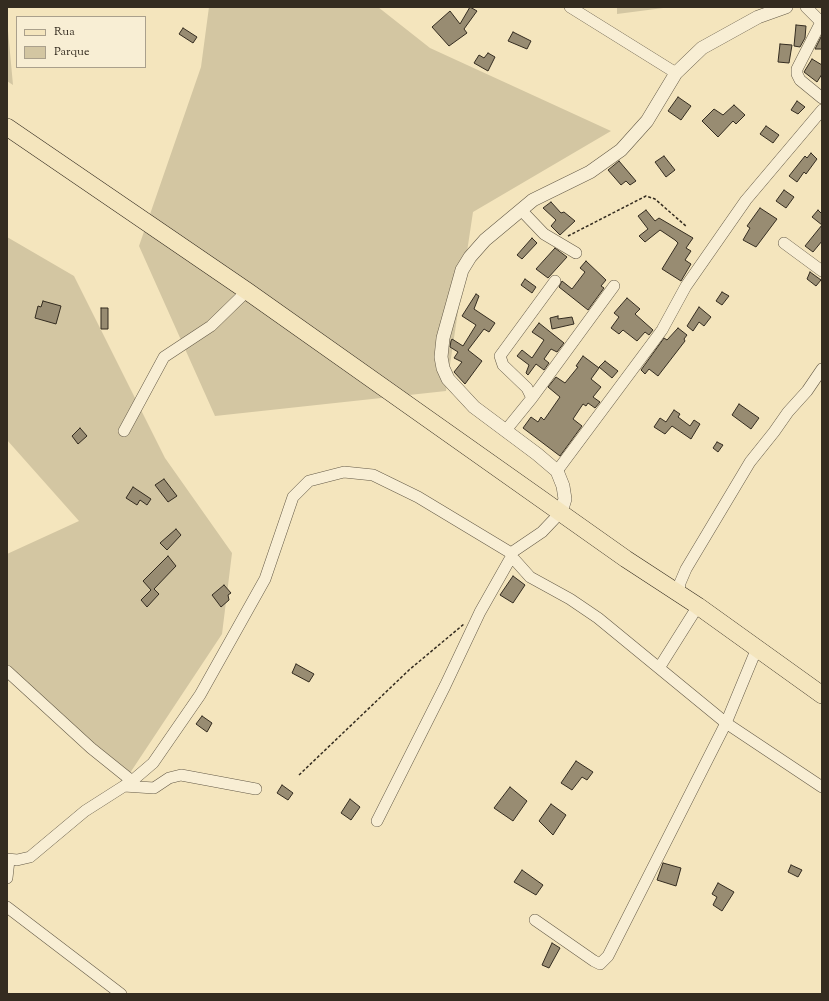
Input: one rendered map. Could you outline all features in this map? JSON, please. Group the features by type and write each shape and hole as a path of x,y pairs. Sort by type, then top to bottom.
{"main road":[{"path":"7,127 246,291 822,694"}],"street":[{"path":"570,7 676,73"},
{"path":"377,821 445,686 480,612 510,559 542,532 562,512 565,499 564,486 557,471 506,430 488,418 459,393 448,379 443,368 441,357 443,338 462,270 470,257 485,240 503,224 522,211 533,200 590,172 621,150 647,121 676,73 688,60 717,38 758,17 786,7"},
{"path":"806,7 822,22 797,69 797,74 800,80 822,98"},
{"path":"557,471 662,330 686,286 746,200 822,110"},
{"path":"522,211 544,234 576,253"},
{"path":"784,243 822,272"},
{"path":"532,398 527,388 503,364 500,356 555,281"},
{"path":"506,430 532,398 614,286"},
{"path":"124,431 164,357 210,326 246,291"},
{"path":"679,595 680,583 686,569 750,462 788,412 800,401 822,369"},
{"path":"7,878 8,860 30,857 85,811 128,784 154,763 200,695 265,578 293,497 309,481 344,472 373,475 418,497 512,556 530,577 570,599 598,618 726,723 822,787"},
{"path":"658,668 698,606"},
{"path":"536,920 600,964 608,956 726,723 757,648"},
{"path":"7,671 128,784 154,788 169,778 181,775 256,788"},
{"path":"7,907 121,994"}],"path":[{"path":"554,240 563,238 646,196 655,199 687,226"},
{"path":"299,775 408,670 457,628 480,612"}],"green space":[{"path":"209,7 378,7 430,48 611,131 473,212 446,391 215,416 139,246 201,67"},
{"path":"617,7 671,7 617,14"},
{"path":"7,20 13,85 7,81"},
{"path":"7,237 74,276 165,458 232,553 222,634 130,773 7,671 7,554 79,521 7,440"}],"building":[{"path":"470,7 477,11 464,29 467,33 449,46 432,27 450,11 460,24"},
{"path":"796,25 806,26 805,38 800,47 794,46"},
{"path":"183,28 197,37 193,43 179,34"},
{"path":"513,32 531,41 527,49 508,41"},
{"path":"822,35 822,49 815,49"},
{"path":"780,44 792,45 789,63 778,62"},
{"path":"488,53 495,57 488,71 474,63 479,55 484,58"},
{"path":"812,59 822,65 822,74 817,82 804,72"},
{"path":"678,97 691,106 681,120 668,111"},
{"path":"797,101 805,107 798,114 791,110"},
{"path":"734,105 745,115 736,124 733,121 718,137 702,121 714,109 723,115"},
{"path":"766,126 779,135 773,143 760,134"},
{"path":"811,153 817,159 806,174 804,172 797,182 789,176 805,156 807,158"},
{"path":"664,156 675,170 666,177 655,162"},
{"path":"619,161 636,181 630,185 626,181 621,185 608,170"},
{"path":"784,190 794,197 786,208 776,201"},
{"path":"551,202 561,213 564,212 575,221 560,235 551,226 556,220 543,208"},
{"path":"760,208 777,219 756,247 743,240 750,228 747,226"},
{"path":"646,210 655,221 659,218 693,238 686,248 691,251 685,260 691,264 681,281 662,269 678,243 660,230 645,242 639,236 648,229 638,216"},
{"path":"818,210 822,214 822,225 812,217"},
{"path":"822,225 822,241 813,252 805,246"},
{"path":"532,238 537,243 522,259 517,255"},
{"path":"555,248 567,257 548,278 536,269"},
{"path":"586,261 606,280 601,286 604,288 588,310 559,287 562,281 572,289 585,272 580,268"},
{"path":"810,272 821,280 816,286 807,279"},
{"path":"525,279 536,287 532,293 521,285"},
{"path":"722,292 729,296 722,305 716,301"},
{"path":"476,294 479,296 474,309 495,323 489,332 484,329 468,350 482,361 465,384 454,372 462,362 454,358 458,352 450,347 452,339 463,346 476,325 462,316"},
{"path":"627,298 640,309 635,314 653,330 649,335 645,332 637,341 623,330 619,334 611,328 619,317 614,313"},
{"path":"43,301 61,306 56,324 35,318 38,306 41,307"},
{"path":"699,307 711,317 704,326 699,322 693,331 687,326"},
{"path":"101,308 108,308 108,329 101,329"},
{"path":"558,316 558,319 572,317 574,324 552,329 550,318"},
{"path":"539,323 564,343 557,352 551,349 544,359 549,363 544,370 536,364 528,375 526,373 529,365 517,356 522,350 532,358 544,340 532,332"},
{"path":"678,328 687,335 684,339 685,341 658,376 649,369 645,374 641,370 664,338 667,340"},
{"path":"583,356 599,368 591,379 601,387 593,397 600,402 595,408 588,403 586,406 583,404 573,419 582,426 560,456 523,428 531,417 538,422 541,417 544,420 560,397 548,387 556,377 565,383 578,367 576,366"},
{"path":"605,361 618,371 612,378 599,367"},
{"path":"739,404 759,418 751,429 732,415"},
{"path":"674,410 680,414 678,417 690,426 694,420 700,424 691,439 672,426 665,434 654,427 660,418 666,422"},
{"path":"80,428 87,436 78,444 72,436"},
{"path":"717,442 723,445 718,452 713,448"},
{"path":"164,479 177,496 168,502 155,485"},
{"path":"133,487 151,499 147,505 140,500 137,505 126,498"},
{"path":"176,529 181,535 167,550 160,543"},
{"path":"168,556 176,566 154,589 159,594 147,607 141,600 151,590 143,581"},
{"path":"513,576 525,585 513,603 500,595"},
{"path":"224,585 231,593 228,595 229,600 221,607 212,595"},
{"path":"296,664 314,674 309,682 292,673"},
{"path":"202,716 212,723 207,732 196,724"},
{"path":"576,761 593,772 587,780 582,777 572,790 561,783"},
{"path":"282,785 293,793 288,800 277,793"},
{"path":"510,787 527,801 513,821 494,808"},
{"path":"350,799 360,807 351,820 341,813"},
{"path":"551,804 566,815 553,835 539,821"},
{"path":"663,863 681,868 676,886 657,880"},
{"path":"791,865 802,870 798,877 788,872"},
{"path":"522,870 543,885 536,895 514,882"},
{"path":"718,883 734,892 722,911 713,905 717,897 712,894"},
{"path":"552,943 560,948 549,968 542,965"}]}
